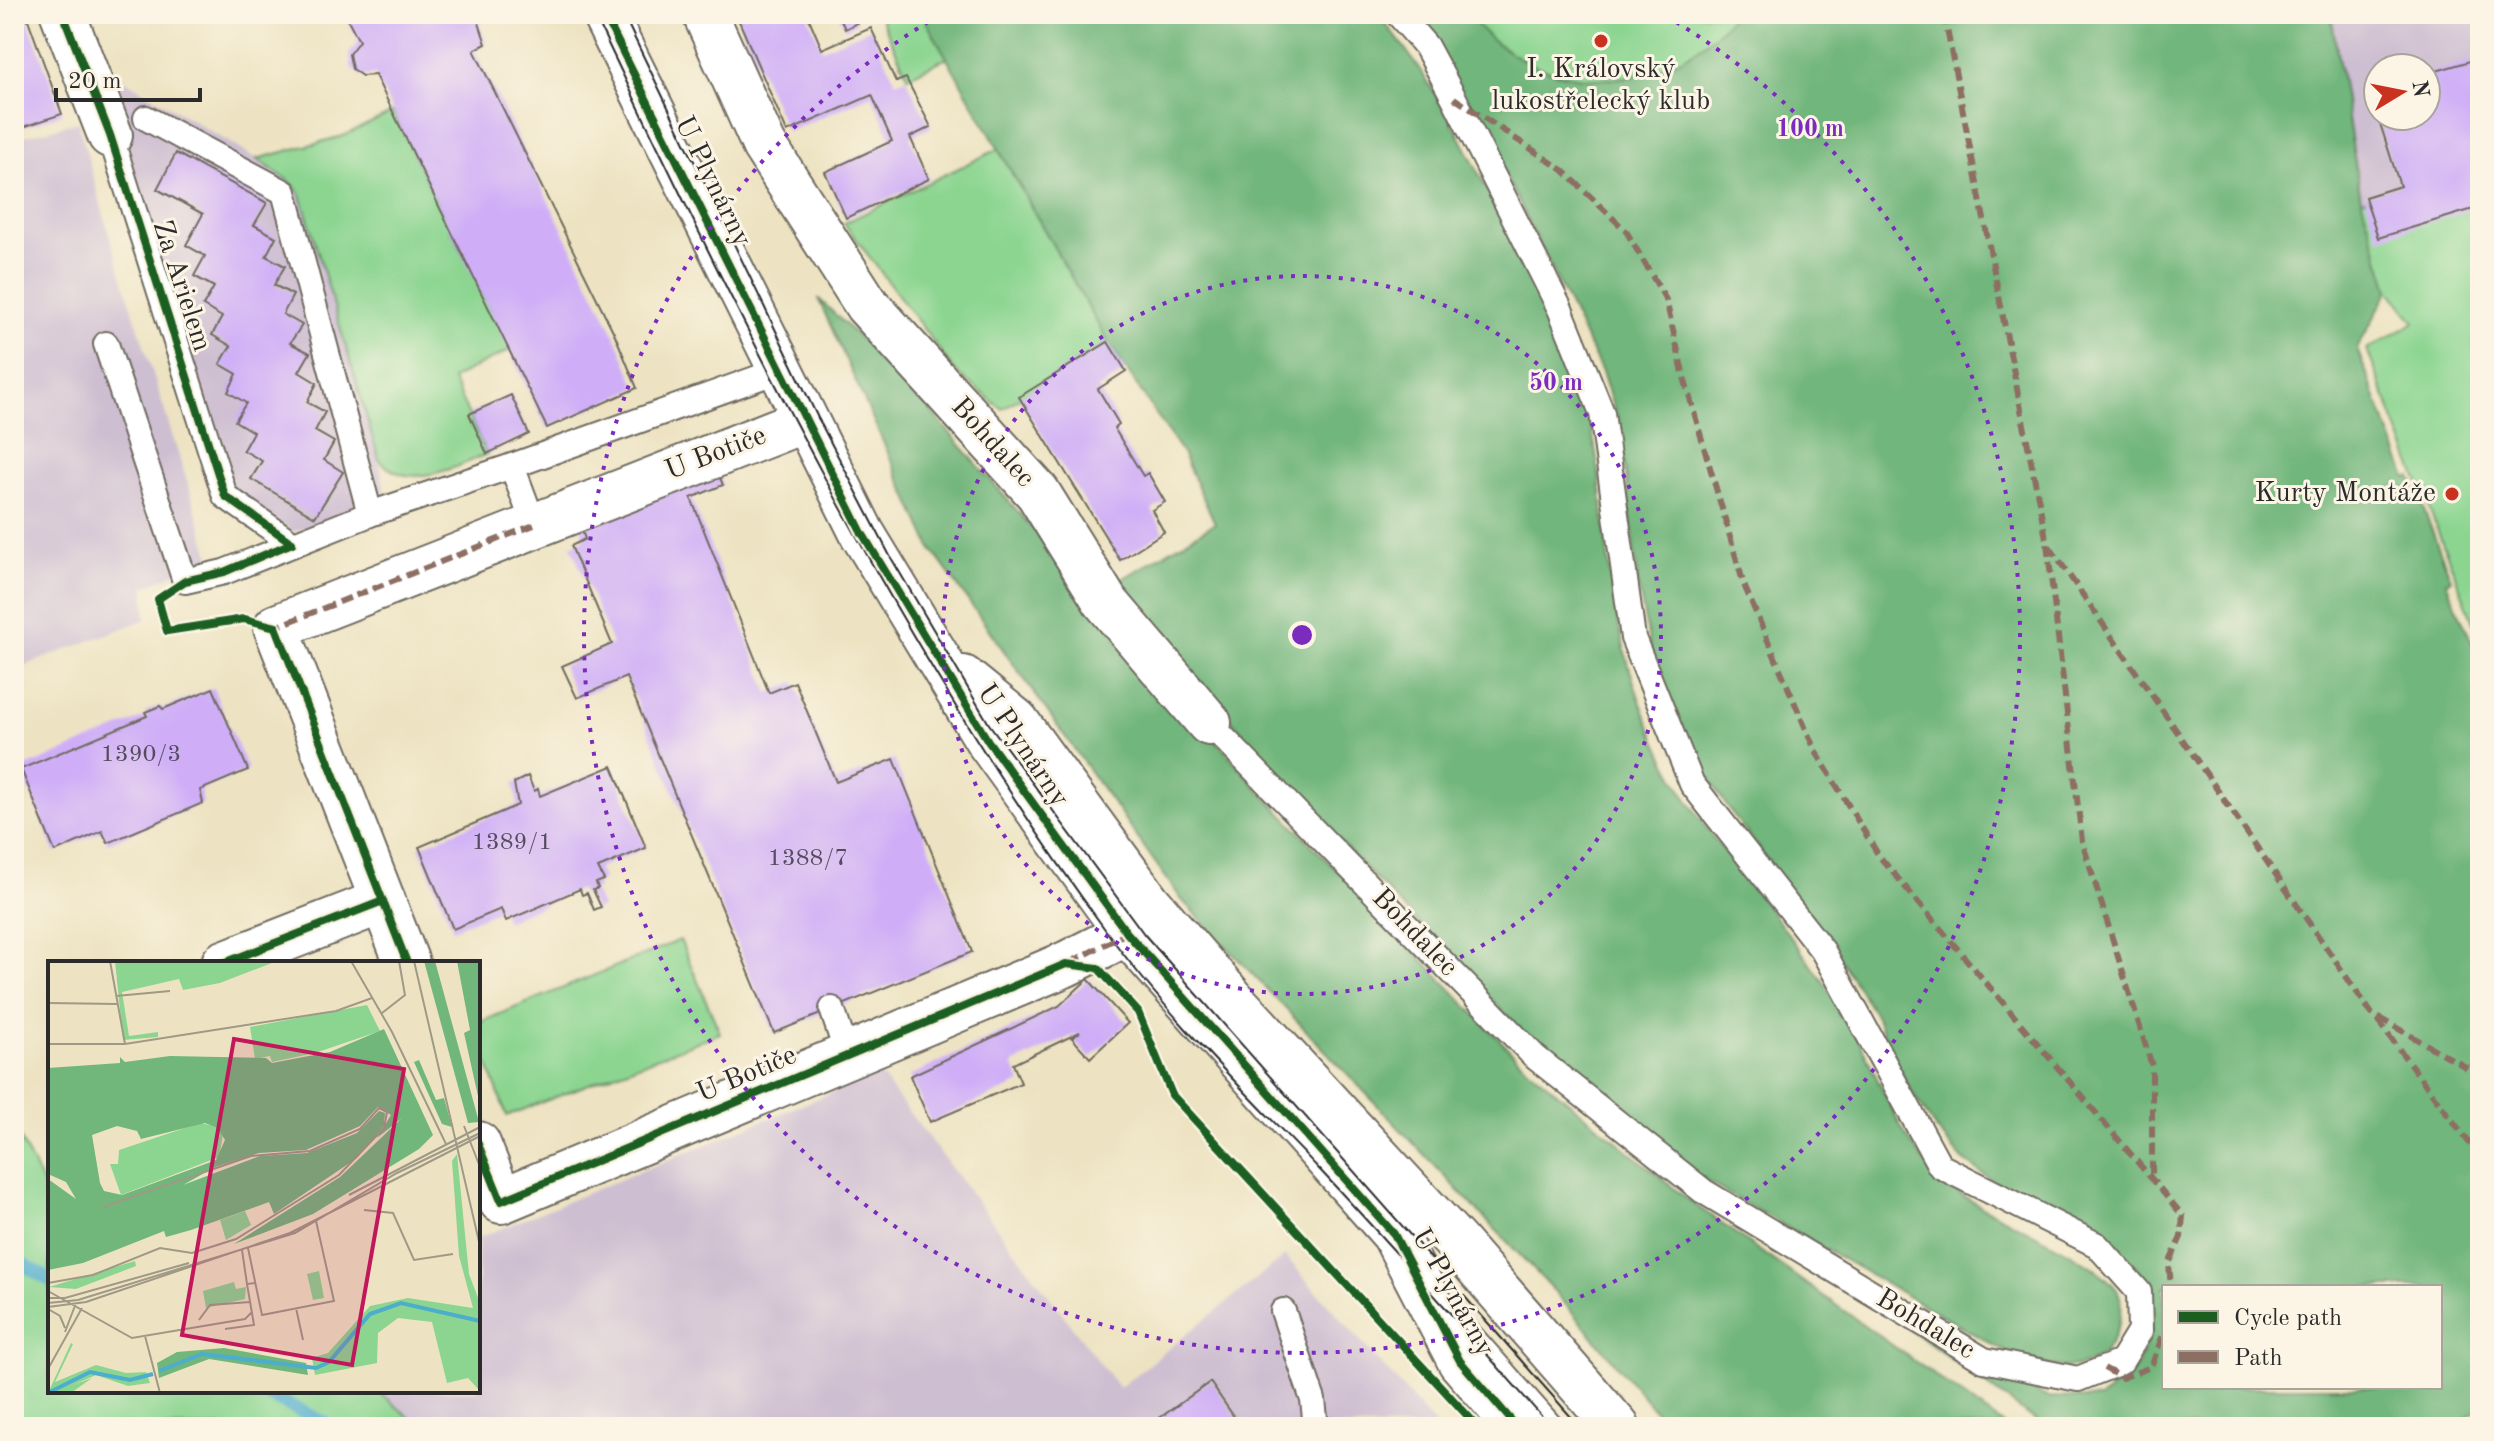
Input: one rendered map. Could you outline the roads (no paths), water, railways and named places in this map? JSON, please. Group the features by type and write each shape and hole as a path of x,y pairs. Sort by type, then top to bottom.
{"street":[{"name":"Za Arielem","path":"63,14 128,126"},
{"name":"U Plynárny","path":"604,14 862,533 988,741 1127,933 1394,1234 1460,1361 1517,1427"},
{"name":"Bohdalec","path":"705,14 764,145 867,305 1038,493 1105,601 1209,723"},
{"name":"U Botiče","path":"406,961 276,627 805,420"},
{"name":"U Plynárny","path":"939,660 1016,721 1148,902 1238,1006 1457,1243 1617,1427"},
{"path":"229,961 383,901"},
{"name":"U Botiče","path":"480,1149 501,1201 1066,964 1127,933"}],"lane":[{"name":"Bohdalec","path":"1209,723 1535,1057 1703,1191 1984,1360 2078,1379 2121,1362 2140,1331 2139,1292 2097,1245 1940,1166 1823,951 1692,784 1633,638 1602,413 1560,309 1454,98 1426,46 1398,14"},
{"path":"128,126 284,192 370,514"},
{"name":"Za Arielem","path":"128,126 225,496 292,543"},
{"path":"106,344 185,581 224,572 370,514 780,370"},
{"path":"512,466 534,525"},
{"path":"832,1009 848,1057"},
{"path":"1414,1272 1551,1427"},
{"path":"1283,1311 1313,1400 1316,1427"}],"waterway":[{"path":"14,1259 48,1279"},
{"path":"264,1393 333,1427"}],"tram line":[{"path":"594,14 708,251 829,485 960,713 1031,824 1156,995 1379,1234 1551,1427"},
{"path":"623,14 818,418 890,556 989,724 1144,934 1580,1427"}],"place":[{"name":"I. Královský lukostřelecký klub","path":"1601,41"},
{"name":"Kurty Montáže","path":"2452,494"}]}
